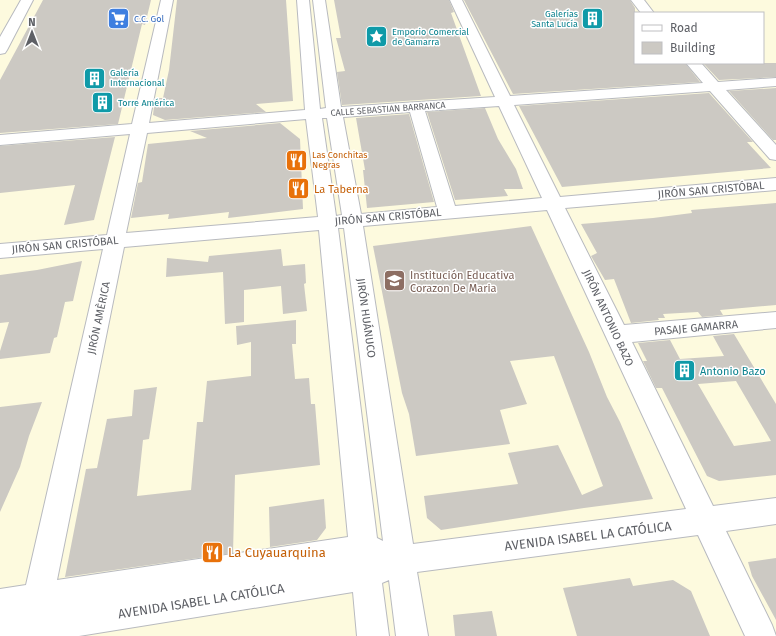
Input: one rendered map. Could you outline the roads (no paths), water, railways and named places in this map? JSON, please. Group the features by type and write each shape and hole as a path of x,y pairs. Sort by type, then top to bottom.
{"street":[{"path":"0,50 28,0"},
{"name":"JIRÓN AMÈRICA","path":"31,632 167,0"},
{"path":"303,0 313,114 328,222 373,636"},
{"name":"JIRÓN HUÁNUCO","path":"320,0 334,112 352,220 412,636"},
{"name":"JIRÓN ANTONIO BAZO","path":"456,0 760,636"},
{"path":"636,0 647,12"},
{"path":"695,64 776,154"},
{"name":"CALLE SEBASTIAN BARRANCA","path":"0,140 334,112 776,82"},
{"path":"416,107 448,212"},
{"name":"JIRÓN SAN CRISTÓBAL","path":"0,251 776,184"},
{"name":"PASAJE GAMARRA","path":"616,335 776,320"},
{"name":"AVENIDA ISABEL LA CATÓLICA","path":"0,604 38,598 366,562 400,560 776,511"},
{"name":"AVENIDA ISABEL LA CATÓLICA","path":"0,633 31,632 366,562"}],"place":[{"name":"C.C. Gol","path":"119,19"},
{"name":"Galerías Santa Lucía","path":"593,19"},
{"name":"Emporio Comercial de Gamarra","path":"376,37"},
{"name":"Galería Internacional","path":"94,78"},
{"name":"Torre América","path":"103,103"},
{"name":"Las Conchitas Negras","path":"297,160"},
{"name":"La Taberna","path":"298,189"},
{"name":"Institución Educativa Corazon De Maria","path":"394,281"},
{"name":"Antonio Bazo","path":"685,371"},
{"name":"La Cuyauarquina","path":"213,552"}]}
